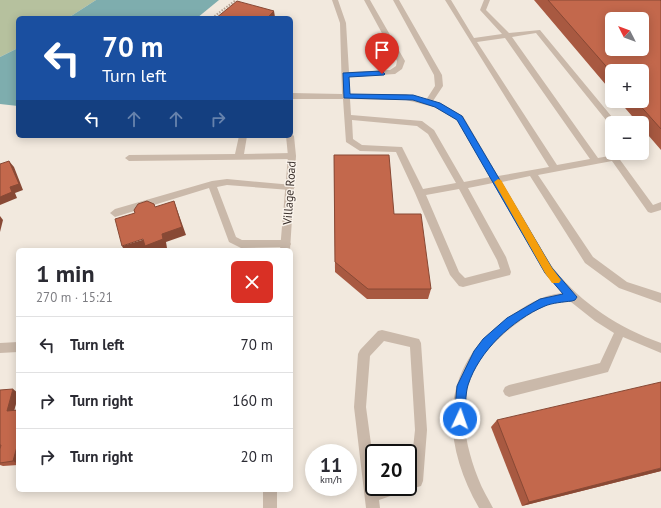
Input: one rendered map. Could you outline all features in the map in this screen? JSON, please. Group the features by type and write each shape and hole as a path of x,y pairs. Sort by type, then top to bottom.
{"street":[{"path":"335,0 343,23 347,117 349,140 360,148 399,149 420,193 455,275 463,283 506,272 502,260 460,186 448,160 431,132 419,123 347,117"},
{"path":"345,75 392,72 399,67 401,60 367,0"},
{"path":"396,0 438,75 439,86 429,102"},
{"path":"448,0 555,169"},
{"path":"487,0 483,10 507,35 596,161"},
{"path":"472,40 538,31 607,116"},
{"path":"293,96 399,96 429,102 460,118 548,270 584,308 620,331 661,348"},
{"path":"239,156 243,138"},
{"name":"Village Road","path":"285,247 292,156 290,138"},
{"path":"129,158 292,156"},
{"path":"420,193 605,158"},
{"path":"617,160 651,209 661,206"},
{"path":"532,173 589,260 623,285 661,298"},
{"path":"115,213 212,184 227,182 290,187"},
{"path":"212,184 232,239 241,244 285,247"},
{"path":"486,508 478,496 471,478 461,437 460,419 462,386 478,354 486,342 498,331 511,321 544,302 572,297"},
{"path":"509,391 604,368 620,331"},
{"path":"365,444 360,407 364,354 382,335 415,343 421,430 417,471"},
{"path":"0,348 16,347"},
{"path":"270,492 270,508"},
{"path":"373,502 383,496"}],"path":[{"path":"215,16 236,0"}],"green space":[{"path":"0,0 96,0 71,16 16,16 16,49 0,57"}],"water":[{"path":"96,0 219,0 199,16 71,16"},
{"path":"16,49 16,106 0,104 0,57"}],"building":[{"path":"548,0 661,1 661,129 642,108 649,108 649,64 605,65"},
{"path":"237,1 274,11 269,16 218,16"},
{"path":"334,155 389,155 394,214 421,214 431,289 368,289 335,262"},
{"path":"9,161 19,184 10,187 12,192 0,197 0,164"},
{"path":"147,201 154,204 155,207 174,201 182,227 162,234 163,239 145,246 143,239 122,246 115,219 135,213 134,210 138,204"},
{"path":"661,382 661,468 529,502 497,420"},
{"path":"13,389 7,411 16,410 16,450 13,461 0,463 1,445 0,390"}],"slow traffic":[{"path":"498,182 548,270 556,280"}],"route":[{"path":"382,74 345,75 346,96 399,96 413,98 437,105 460,118 548,270 572,297 553,299 544,302 511,321 486,342 468,372 462,386 460,419"}]}
